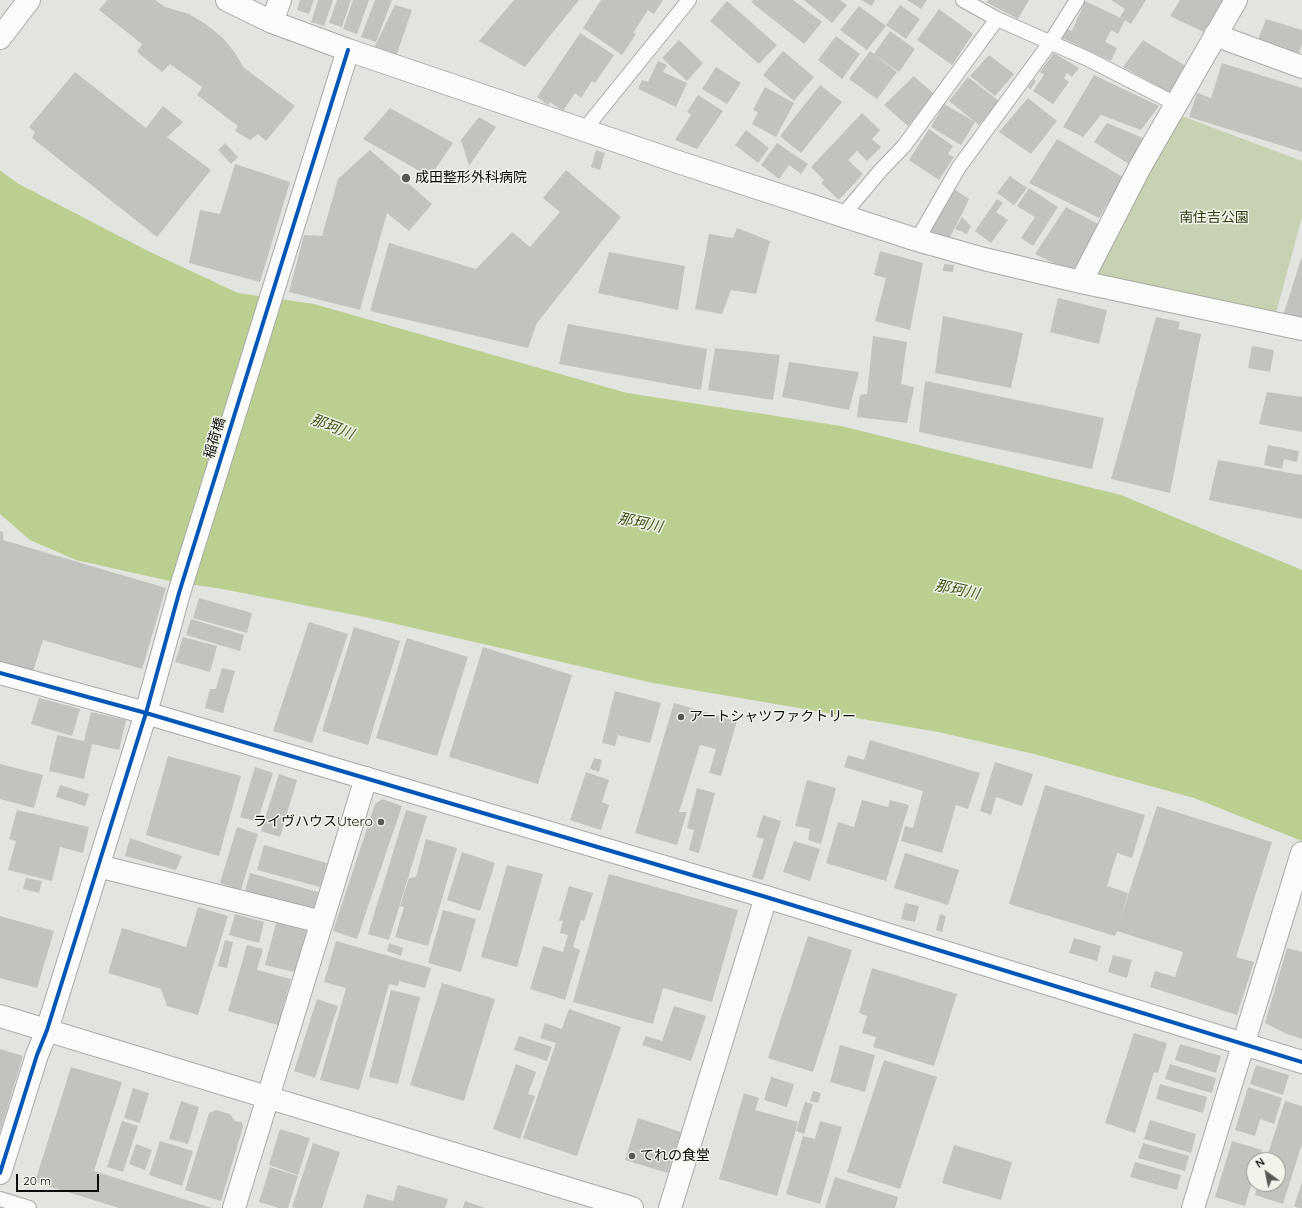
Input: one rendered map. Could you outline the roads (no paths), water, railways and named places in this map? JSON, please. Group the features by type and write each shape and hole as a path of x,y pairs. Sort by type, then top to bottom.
{"street":[{"path":"0,38 29,0"},
{"path":"227,0 272,22 348,50 917,240 984,259 1081,282 1302,329"},
{"path":"272,22 280,0"},
{"path":"1081,282 1140,167 1236,0"},
{"path":"1215,35 1302,67"},
{"name":"稲荷橋","path":"0,1173 37,1055 47,1030 146,713 179,592 348,50"},
{"path":"0,672 146,713 766,897 1302,1062"},
{"path":"234,1208 366,778"},
{"path":"1193,1208 1302,853"},
{"path":"98,866 322,922"},
{"path":"670,1208 766,897"},
{"path":"0,1016 632,1208"}],"lane":[{"path":"584,130 689,0"},
{"path":"963,0 997,19 1088,59 1176,104"},
{"path":"917,240 959,167 1050,43 1077,0"},
{"path":"843,215 880,171 904,146 997,19"},
{"path":"0,1199 29,1208"}],"water":[{"name":"那珂川","path":"0,170 17,183 150,252 238,293 314,304 627,393 841,426 1121,495 1302,570 1302,841 1194,798 1034,754 938,732 653,683 370,618 217,588 174,582 76,560 30,540 0,514"}],"place":[{"name":"成田整形外科病院","path":"406,178"},
{"name":"アートシャツファクトリー","path":"681,717"},
{"name":"ライヴハウスUtero","path":"381,822"},
{"name":"てれの食堂","path":"632,1156"}],"park label":[{"name":"南住吉公園","path":"1214,218"}]}
